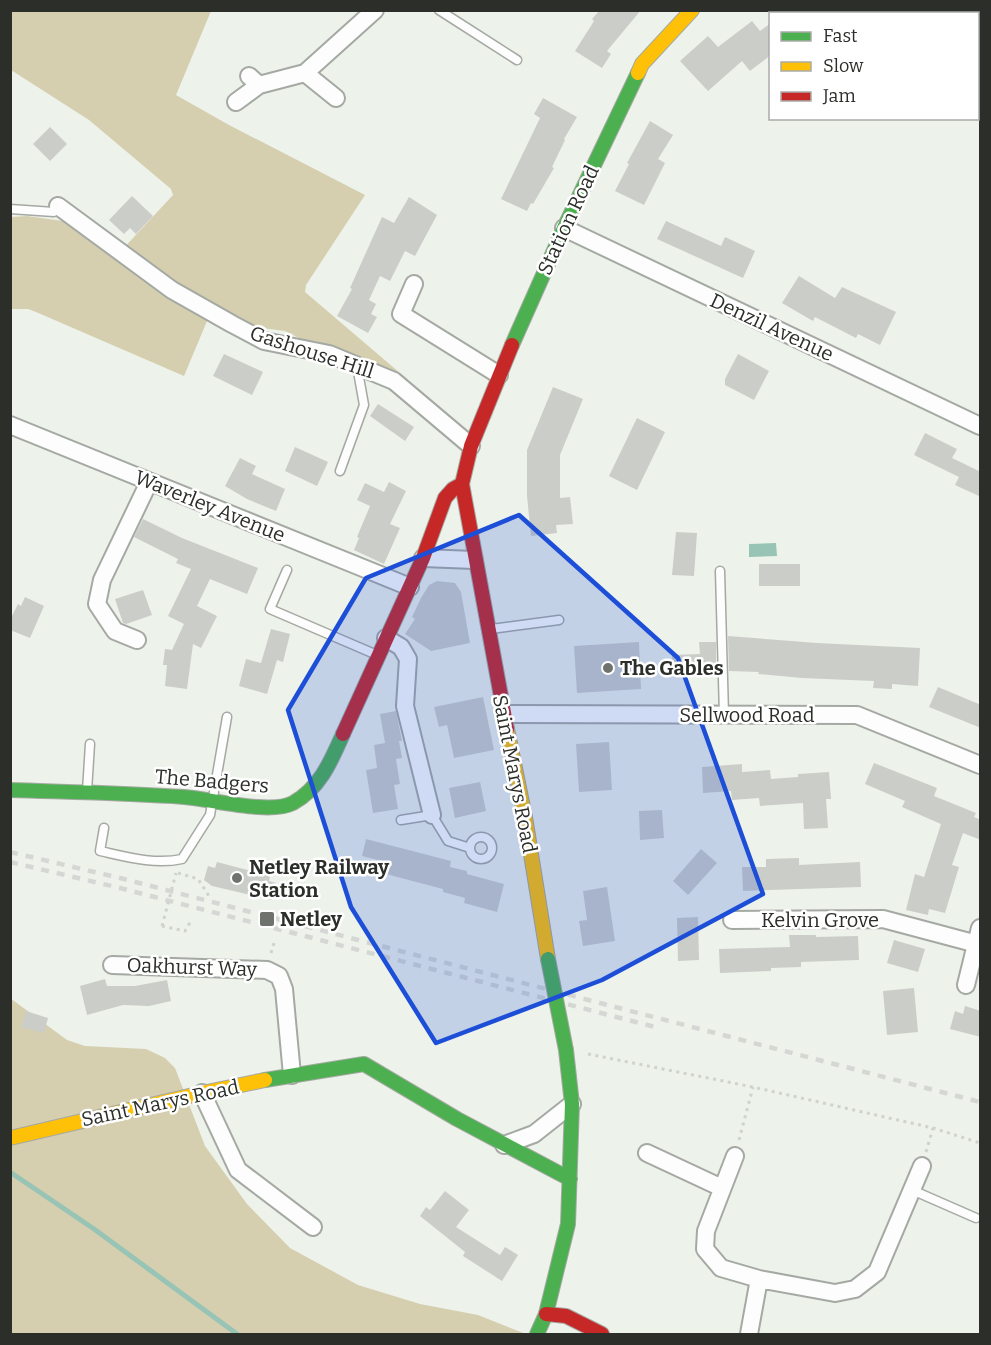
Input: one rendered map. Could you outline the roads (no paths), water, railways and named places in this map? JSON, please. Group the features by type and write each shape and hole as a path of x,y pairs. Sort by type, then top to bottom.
{"street":[{"path":"236,102 254,81 305,73 375,10"},
{"name":"Station Road","path":"471,446 499,375 564,228 642,64 692,10"},
{"path":"305,73 336,98"},
{"name":"Gashouse Hill","path":"58,206 172,290 264,341 330,354 394,381 471,446"},
{"name":"Denzil Avenue","path":"564,228 981,426"},
{"path":"414,284 401,314 499,375"},
{"name":"Waverley Avenue","path":"10,425 410,587"},
{"name":"Saint Marys Road","path":"10,1138 202,1093 292,1075 364,1064 504,1145 570,1179 572,1104 566,1050 548,959 525,817 474,560 462,484 471,446"},
{"path":"136,640 115,631 98,603 102,580 148,482"},
{"path":"378,656 423,558 445,498 453,489 462,484"},
{"path":"423,558 474,560"},
{"path":"386,638 401,647 408,660 405,706 432,815"},
{"name":"The Badgers","path":"10,790 185,797 269,808 291,804 308,792 325,773 378,656"},
{"name":"Sellwood Road","path":"504,714 857,715 981,765"},
{"name":"Kelvin Grove","path":"732,920 883,919 979,936 966,985"},
{"name":"Oakhurst Way","path":"112,965 267,970 279,976 284,989 292,1075"},
{"path":"202,1093 238,1170 313,1227"},
{"path":"504,1145 534,1134 572,1104"},
{"path":"647,1153 722,1188"},
{"path":"735,1156 706,1231 705,1249 721,1268 759,1279 835,1293 855,1289 877,1272 922,1166"},
{"path":"537,1335 546,1314 568,1224 570,1179"},
{"path":"749,1335 759,1279"},
{"path":"546,1314 566,1316 602,1335"}],"lane":[{"path":"439,10 517,60"},
{"path":"10,209 54,212 58,206"},
{"path":"340,471 364,405 357,365"},
{"path":"287,570 270,609 378,656"},
{"path":"720,571 724,715"},
{"path":"487,630 559,620"},
{"path":"104,828 100,852 144,860 169,862 182,859 210,815 227,717"},
{"path":"86,793 90,744"},
{"path":"401,820 432,815 448,842 470,848"},
{"path":"912,1190 976,1218"}],"waterway":[{"path":"10,1172 94,1229 237,1334"}],"railway":[{"path":"10,852 124,879 980,1102"},
{"path":"10,862 120,888 655,1027"}],"place":[{"name":"The Gables","path":"608,668"},
{"name":"Netley Railway Station","path":"237,878"},
{"name":"Netley","path":"267,919"}]}
